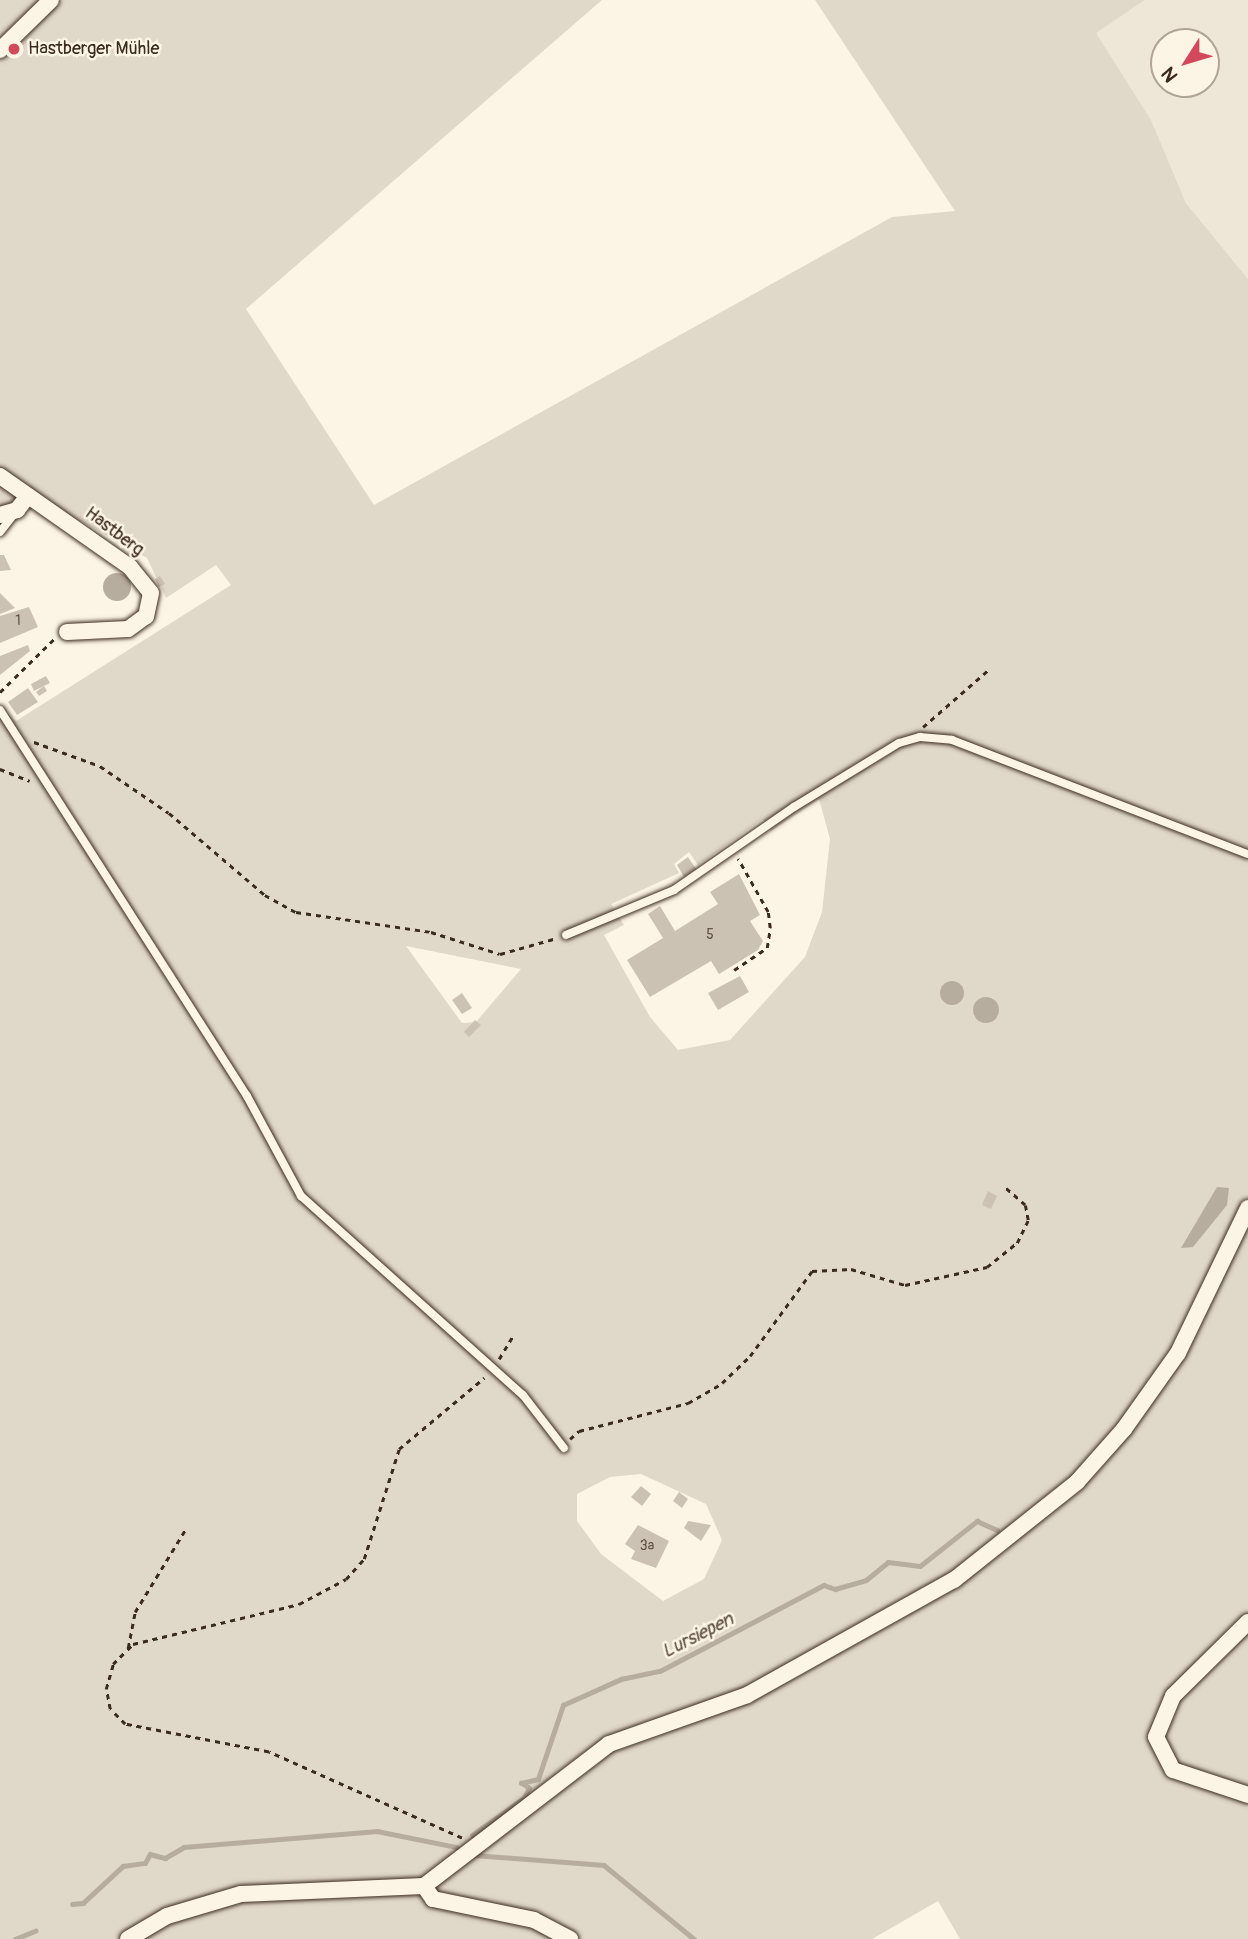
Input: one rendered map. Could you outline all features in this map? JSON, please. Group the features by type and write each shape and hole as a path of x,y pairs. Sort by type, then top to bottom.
{"street":[{"path":"0,50 51,0"},
{"name":"Hastberg","path":"0,476 131,567 151,593 146,616 128,629 67,632"},
{"path":"0,515 17,510 28,496"},
{"path":"128,1939 167,1916 241,1894 424,1886 470,1846 609,1744 747,1695 954,1580 1068,1489 1102,1457 1161,1378 1248,1208"},
{"path":"1248,1622 1173,1696 1156,1737 1172,1770 1248,1796"},
{"path":"424,1886 433,1899 534,1920 570,1939"}],"lane":[{"path":"0,532 17,510"},
{"path":"0,710 23,741 46,787 247,1096 301,1196 493,1368 564,1448"},
{"path":"566,935 674,890 805,800 899,743 920,737 951,740 1248,854"}],"path":[{"path":"0,692 41,647"},
{"path":"920,737 939,709 988,670"},
{"path":"23,741 66,749 100,766 169,813 265,895 296,912 431,932 500,954 566,935"},
{"path":"0,769 46,787"},
{"path":"732,852 768,912 770,928 767,948 734,970"},
{"path":"564,1448 579,1431 678,1407 722,1383 750,1356 812,1271 851,1269 905,1285 987,1267 1017,1243 1028,1220 1025,1205 1003,1186"},
{"path":"128,1648 299,1604 346,1580 365,1559 399,1449 493,1368 513,1336"},
{"path":"185,1530 135,1612 128,1648 113,1664 106,1689 110,1709 125,1724 278,1755 446,1829 470,1846"}],"shaded area":[{"path":"0,0 602,0 246,309 374,505 892,217 955,211 815,0 1145,0 1096,33 1151,120 1186,203 1248,279 1248,1939 960,1939 938,1901 872,1939 0,1939 0,708 16,721 231,585 216,565 166,598 147,558 41,499 0,507","holes":["819,799 830,839 822,912 805,957 730,1040 678,1050 650,1017 604,935 624,925 611,904 679,873 674,864 689,852 698,865 763,819 771,831","406,946 521,969 476,1022 462,1023","641,1474 706,1504 722,1540 704,1579 663,1601 601,1554 577,1521 577,1494 610,1477"]},
{"path":"1145,0 1248,0 1248,279 1186,203 1151,120 1095,33"},
{"path":"117,573 127,577 131,587 127,597 117,601 107,597 103,587 107,577"},
{"path":"952,981 961,984 964,993 961,1002 952,1005 943,1002 940,993 943,984"},
{"path":"986,997 995,1001 999,1010 995,1019 986,1023 977,1019 973,1010 977,1001"},
{"path":"1217,1187 1229,1188 1227,1205 1193,1247 1181,1248"}],"building":[{"path":"0,555 4,555 11,570 0,571"},
{"path":"160,576 165,584 159,587 155,579"},
{"path":"0,593 15,608 0,614"},
{"path":"29,607 38,627 0,643 0,616"},
{"path":"28,645 30,651 0,675 0,656"},
{"path":"46,676 50,683 34,691 31,684"},
{"path":"44,686 47,691 39,696 36,692"},
{"path":"28,688 38,702 17,715 8,702"},
{"path":"688,857 696,869 684,877 677,865"},
{"path":"739,874 760,915 750,921 763,941 758,950 719,974 711,961 650,997 627,960 663,938 648,914 660,906 675,931 718,904 710,892"},
{"path":"740,976 749,992 718,1010 708,993"},
{"path":"462,993 472,1008 462,1014 452,1000"},
{"path":"475,1020 481,1025 469,1037 464,1032"},
{"path":"988,1191 997,1196 991,1209 982,1205"},
{"path":"641,1486 651,1494 642,1506 631,1497"},
{"path":"679,1492 688,1499 682,1508 673,1501"},
{"path":"688,1521 711,1525 701,1541 684,1528"},
{"path":"638,1525 669,1541 656,1568 631,1559 635,1551 625,1544"}],"waterway":[{"name":"Lursiepen","path":"472,1835 524,1798 529,1788 521,1783 538,1779 563,1705 621,1679 660,1671 824,1585 835,1589 866,1580 888,1562 920,1566 977,1521 997,1530"},
{"name":"Lursiepen","path":"72,1904 83,1903 123,1866 145,1863 150,1854 165,1858 184,1847 377,1831 456,1847"},
{"path":"474,1855 604,1865 694,1939"},
{"name":"Lursiepen","path":"15,1939 35,1931"}],"place":[{"name":"Hastberger Mühle","path":"14,49"}]}
